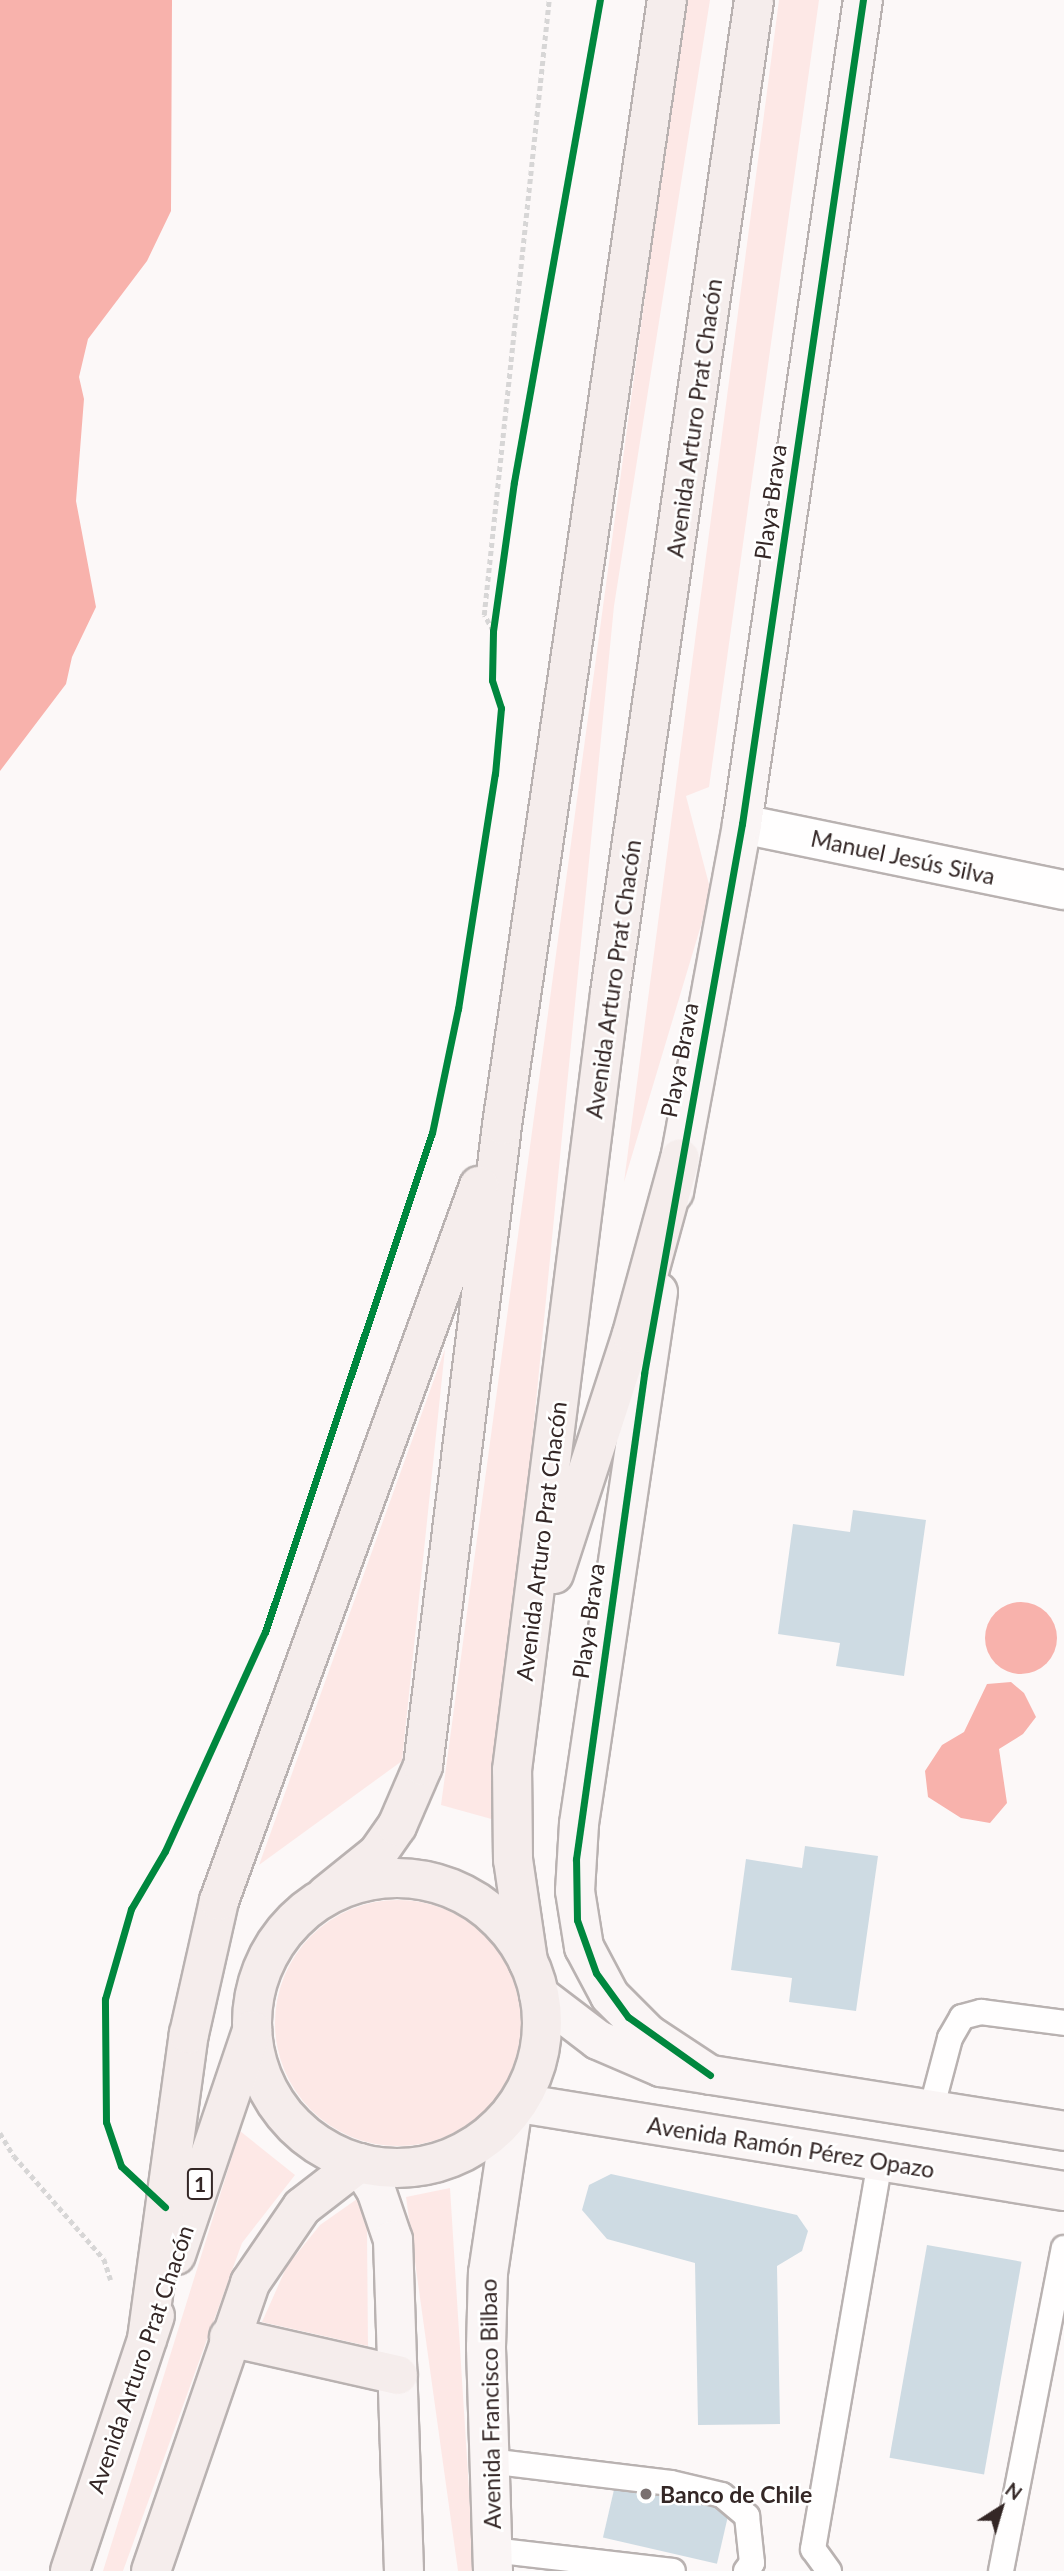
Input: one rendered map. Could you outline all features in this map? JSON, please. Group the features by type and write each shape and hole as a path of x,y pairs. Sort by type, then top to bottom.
{"main road":[{"name":"Avenida Arturo Prat Chacón","path":"70,2571 252,2028 257,1983 276,1942 326,1895 378,1853 407,1807 423,1766 502,1125 667,0"},
{"name":"Avenida Arturo Prat Chacón","path":"252,2028 261,2073 284,2113 317,2144 359,2163 401,2168 443,2161 481,2142 515,2108 542,2040 511,1815 525,1670 610,993 754,0"},
{"path":"147,2339 191,2023 219,1901 502,1125"},
{"path":"525,1670 632,1334 680,1158"},
{"name":"Avenida Arturo Prat Chacón","path":"326,1895 394,1878 441,1884 463,1894 501,1922 533,1978"},
{"path":"151,2571 229,2337 250,2283 282,2231 302,2207 359,2163"},
{"path":"229,2337 398,2375"}],"street":[{"name":"Playa Brava","path":"710,2075 648,2034 610,1996 584,1948 575,1891 579,1824 621,1524 680,1158 742,824 863,0"},
{"name":"Manuel Jesús Silva","path":"742,824 1064,890"},
{"path":"533,1978 578,2026 629,2055 662,2067 1064,2131"},
{"name":"Avenida Ramón Pérez Opazo","path":"515,2108 880,2161 1064,2191"},
{"name":"Avenida Francisco Bilbao","path":"492,2561 488,2273 515,2108"},
{"path":"359,2163 376,2190 393,2240 404,2571"}],"lane":[{"path":"931,2110 950,2038 962,2017 981,2012 1064,2022"},
{"path":"829,2571 813,2549 880,2161"},
{"path":"1001,2571 1064,2248"},
{"path":"489,2461 671,2483 722,2495 747,2516 752,2563 746,2571"},
{"path":"492,2561 673,2571"}],"path":[{"path":"493,631 484,615 549,0"},
{"path":"493,644 495,618"},
{"path":"0,2133 14,2156 104,2259 119,2305 147,2339"}],"shaded area":[{"path":"0,0 172,0 171,211 147,261 88,339 79,377 84,399 76,501 96,607 72,657 66,684 0,771"},
{"path":"685,0 710,0 614,606 495,1820 441,1805"},
{"path":"779,0 819,0 709,787 686,796 711,892 624,1182"},
{"path":"445,1349 402,1761 259,1865"},
{"path":"1021,1602 1041,1608 1051,1618 1057,1638 1051,1658 1041,1668 1021,1674 1001,1668 991,1658 985,1638 991,1618 1001,1608"},
{"path":"1011,1682 1024,1693 1036,1717 1023,1734 999,1749 1007,1803 990,1823 961,1818 928,1797 925,1771 942,1745 964,1732 987,1684"},
{"path":"398,1900 445,1910 466,1921 485,1936 500,1955 511,1976 521,2023 511,2070 500,2091 485,2110 466,2125 445,2136 398,2146 351,2136 330,2125 311,2110 296,2091 285,2070 275,2023 285,1976 296,1955 311,1936 330,1921 351,1910"},
{"path":"240,2131 295,2175 242,2243 123,2571 103,2571"},
{"path":"450,2188 474,2571 458,2571 406,2197"},
{"path":"357,2199 367,2229 368,2346 262,2322 287,2266 320,2225"}],"building":[{"path":"853,1510 926,1520 904,1676 836,1666 840,1643 778,1634 793,1524 850,1532"},
{"path":"805,1846 878,1856 856,2011 789,2002 792,1978 731,1970 746,1859 802,1868"},
{"path":"611,2174 797,2215 808,2231 802,2251 777,2266 780,2424 698,2425 695,2263 607,2239 582,2210 589,2185"},
{"path":"927,2245 1022,2262 984,2474 889,2458"},
{"path":"616,2481 730,2507 717,2564 603,2538"}],"cycle path":[{"path":"165,2207 121,2166 106,2122 105,1999 131,1909 165,1851 265,1632 432,1133 458,1009 495,774 501,708 492,680 493,631 514,482 600,0"},
{"path":"710,2075 628,2017 596,1973 577,1920 576,1859 644,1374 742,824 863,0"}],"place":[{"name":"Banco de Chile","path":"646,2494"}]}
